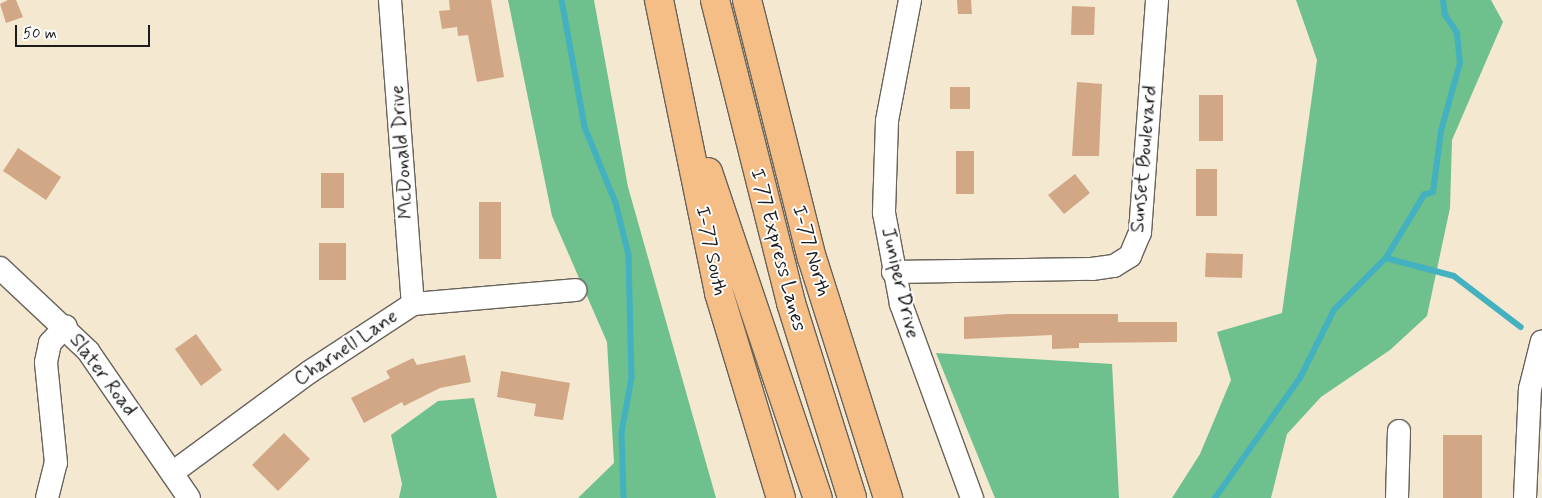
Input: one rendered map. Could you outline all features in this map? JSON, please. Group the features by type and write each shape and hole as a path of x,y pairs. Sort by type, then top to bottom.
{"highway":[{"name":"I-77 South","path":"659,0 678,80 719,293 781,498"},
{"name":"I 77 Express Lanes","path":"715,0 791,303 852,498"},
{"name":"I-77 North","path":"747,0 812,258 888,498"},
{"name":"I 77 Express Lanes","path":"678,80 818,498"}],"street":[{"name":"McDonald Drive","path":"390,0 413,304"},
{"name":"Juniper Drive","path":"910,0 884,151 884,213 893,272 911,337 972,498"},
{"name":"Sunset Boulevard","path":"893,272 1092,269 1114,266 1130,256 1140,232 1157,0"},
{"name":"Slater Road","path":"0,268 66,326 103,370 189,498"},
{"name":"Charnell Lane","path":"172,473 334,354 413,304 575,290"},
{"path":"47,498 56,463 46,362 50,343 66,326"},
{"path":"1525,498 1530,389 1542,341"},
{"path":"1397,498 1399,431"}],"green space":[{"path":"508,0 594,0 628,187 716,498 578,498 614,463 607,342 552,216"},
{"path":"1296,0 1491,0 1503,22 1452,140 1450,208 1427,316 1390,350 1321,397 1287,434 1271,498 1172,498 1200,454 1231,380 1217,332 1282,313 1317,60"},
{"path":"936,353 1112,364 1119,498 995,498"},
{"path":"474,398 497,498 399,498 402,484 391,435 438,401"}],"building":[{"path":"8,0 16,0 23,17 6,23 0,4"},
{"path":"449,0 491,0 504,77 477,82 468,35 458,36 457,27 442,29 439,11 450,10"},
{"path":"957,0 971,0 972,14 958,14"},
{"path":"1072,6 1095,7 1094,35 1071,35"},
{"path":"1077,82 1102,84 1099,156 1072,156"},
{"path":"950,87 970,87 970,109 950,109"},
{"path":"1199,95 1223,95 1223,141 1199,141"},
{"path":"18,148 61,177 46,200 3,171"},
{"path":"956,151 974,151 974,194 956,194"},
{"path":"1196,169 1217,169 1217,216 1196,216"},
{"path":"321,173 344,173 344,208 321,208"},
{"path":"1075,174 1090,193 1064,214 1048,195"},
{"path":"479,202 501,202 501,259 479,259"},
{"path":"319,243 346,243 346,280 319,280"},
{"path":"1206,253 1243,254 1242,278 1205,277"},
{"path":"1008,314 1118,314 1118,322 1177,322 1177,342 1079,343 1079,348 1052,349 1052,335 964,339 964,317"},
{"path":"196,334 222,370 201,386 175,349"},
{"path":"465,355 471,382 440,388 404,406 402,402 364,423 351,398 390,378 386,371 413,358 417,365"},
{"path":"501,371 570,383 563,420 534,416 536,404 497,397"},
{"path":"284,433 310,459 278,491 252,465"},
{"path":"1443,435 1482,435 1482,498 1443,498"}],"waterway":[{"path":"562,0 585,127 616,203 629,255 632,378 622,433 624,498"},
{"path":"1215,498 1300,378 1334,310 1386,258 1424,195 1433,192 1441,131 1460,63 1457,33 1445,15 1443,0"},
{"path":"1386,258 1454,276 1521,327"}]}
